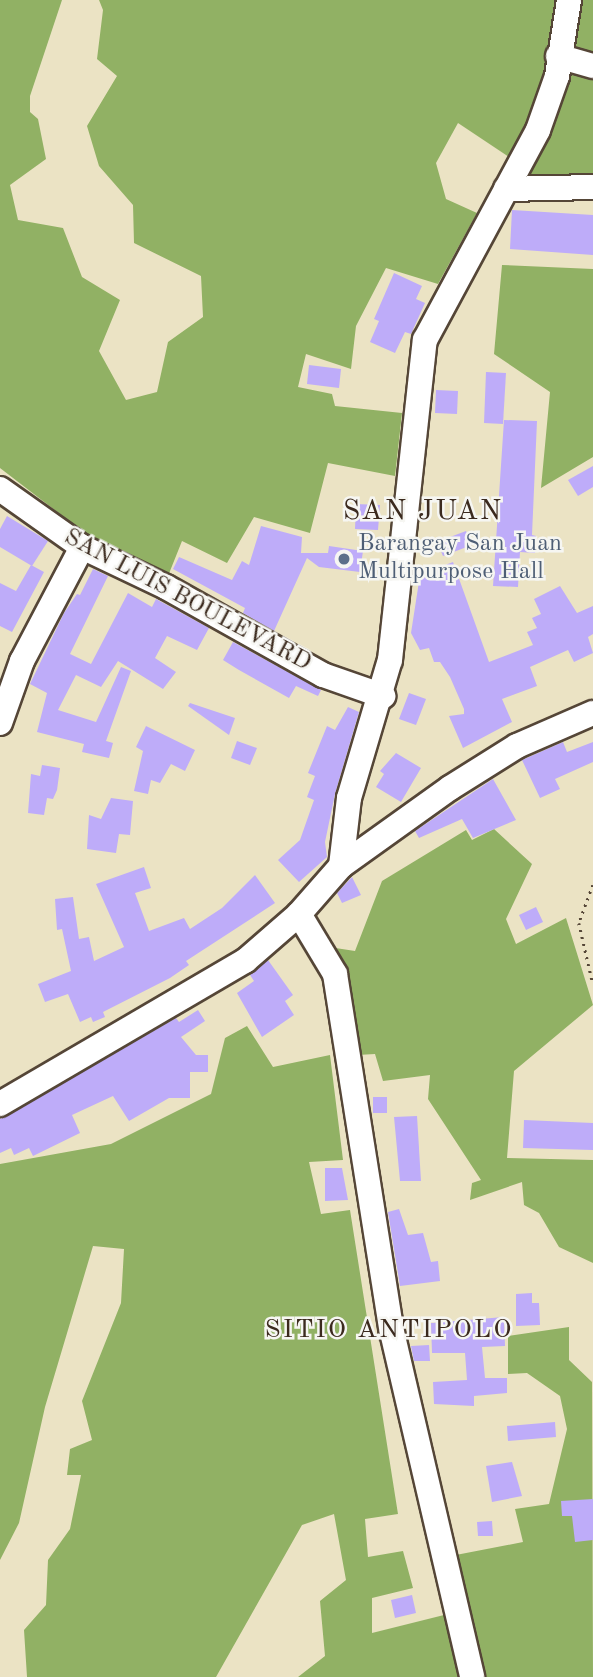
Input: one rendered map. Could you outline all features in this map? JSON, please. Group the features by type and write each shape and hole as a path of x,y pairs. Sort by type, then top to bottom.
{"street":[{"path":"341,866 349,799 383,696 425,340 548,106 569,0"},
{"path":"558,56 593,66"},
{"path":"506,189 593,187"},
{"name":"SAN LUIS BOULEVARD","path":"0,489 82,547 166,587 323,675 383,696"},
{"path":"0,723 22,661 82,547"},
{"path":"0,1104 245,961 299,914 341,866 517,746 593,713"},
{"path":"299,914 335,974 391,1332 472,1677"}],"path":[{"path":"593,885 579,923 593,984"}],"green space":[{"path":"0,0 62,0 30,96 30,112 38,119 46,159 10,185 18,220 63,228 82,277 120,300 99,351 126,400 157,392 168,342 203,317 201,276 134,243 133,205 99,166 87,126 117,76 97,59 103,10 99,0 593,0 593,195 518,191 509,157 458,123 436,163 446,199 477,213 438,284 386,268 356,326 351,369 306,354 298,387 332,394 335,406 402,413 395,476 328,463 310,533 254,517 227,563 182,541 168,576 86,534 0,468"},
{"path":"502,265 593,269 593,457 541,488 550,392 494,354"},
{"path":"494,829 532,864 506,919 516,944 566,918 593,1005 514,1071 507,1158 593,1160 593,1263 559,1247 539,1213 524,1205 522,1182 470,1200 472,1183 481,1180 428,1099 430,1075 383,1081 375,1054 340,1056 316,945 355,951 382,881 466,830 472,840"},
{"path":"247,1026 273,1067 330,1055 343,1160 309,1162 321,1214 350,1210 398,1514 365,1519 368,1557 403,1551 413,1588 372,1598 372,1633 448,1614 430,1560 523,1542 515,1509 549,1504 567,1429 560,1396 527,1373 508,1374 508,1336 569,1327 569,1360 592,1382 593,1677 298,1677 325,1656 320,1601 346,1580 334,1514 302,1525 216,1677 27,1677 24,1630 46,1605 48,1560 70,1529 81,1475 67,1475 70,1449 92,1440 82,1401 121,1303 124,1249 93,1246 45,1407 19,1523 0,1560 0,1164 111,1144 211,1094 225,1038"}],"building":[{"path":"512,210 593,215 593,255 510,249"},
{"path":"394,273 422,286 416,299 425,303 411,334 405,332 395,353 370,342 379,321 374,319"},
{"path":"309,365 341,369 339,388 307,384"},
{"path":"486,372 506,373 503,424 484,423"},
{"path":"436,390 458,391 457,414 435,413"},
{"path":"504,420 537,421 532,535 536,536 535,553 520,552 518,587 493,586"},
{"path":"593,466 593,487 578,496 568,480"},
{"path":"356,504 380,505 378,530 355,529"},
{"path":"7,516 48,541 32,566 0,547 0,529"},
{"path":"261,526 302,537 301,553 328,553 329,546 363,551 360,572 319,567 307,558 274,631 243,613 245,608 173,569 179,557 232,580 242,561 249,565"},
{"path":"466,531 472,545 443,556 437,542"},
{"path":"453,562 489,662 533,645 527,632 537,628 532,618 541,614 534,599 560,586 577,613 593,606 593,634 588,637 593,653 574,662 568,650 530,667 537,686 502,699 512,722 463,748 449,716 464,714 464,709 450,677 440,662 434,662 429,648 420,650 411,633 420,575"},
{"path":"31,565 44,572 12,632 0,626 0,583 16,591"},
{"path":"93,569 108,576 70,654 91,664 128,593 152,607 156,599 209,628 197,650 167,636 155,658 176,672 163,689 118,661 101,687 76,675 58,710 96,722 121,667 131,671 106,741 113,743 109,758 82,752 84,744 37,732 47,693 30,684 64,613 77,594 80,595"},
{"path":"233,642 321,690 318,696 296,686 289,698 223,660"},
{"path":"409,693 426,699 416,725 399,719"},
{"path":"190,703 235,718 229,735 188,706"},
{"path":"348,707 359,712 335,794 325,842 327,857 299,882 278,860 300,840 314,800 307,797 315,776 308,773 327,726 335,730"},
{"path":"146,726 195,750 185,771 171,764 160,783 151,780 148,794 134,791 143,751 136,747"},
{"path":"237,741 257,748 250,765 231,758"},
{"path":"563,742 567,752 593,742 593,762 555,779 560,789 540,798 522,760"},
{"path":"396,753 421,768 401,802 376,787 384,774 380,771"},
{"path":"42,765 60,768 57,790 53,799 47,798 44,815 28,813 31,774 40,776"},
{"path":"493,779 516,820 473,838 462,819 419,838 415,831"},
{"path":"111,798 133,801 130,835 119,834 116,853 87,849 89,815 101,819"},
{"path":"144,867 151,888 135,893 149,931 184,918 190,929 222,908 255,875 275,903 186,961 189,965 170,978 103,1012 105,1017 93,1022 91,1017 80,1022 68,994 45,1002 38,984 71,971 62,929 57,930 55,899 73,897 79,939 89,937 94,961 124,947 96,884"},
{"path":"352,877 361,895 342,903 337,893"},
{"path":"536,907 543,922 526,930 519,915"},
{"path":"268,960 293,995 285,1001 294,1015 262,1037 237,993 254,981 250,975"},
{"path":"198,1010 205,1021 181,1037 196,1055 208,1055 208,1072 190,1072 190,1098 169,1098 129,1121 113,1096 72,1115 80,1133 33,1156 29,1148 14,1155 11,1148 0,1153 0,1119 176,1018 179,1022"},
{"path":"373,1097 387,1097 387,1113 373,1113"},
{"path":"417,1116 421,1181 400,1181 394,1117"},
{"path":"524,1120 593,1123 593,1150 523,1148"},
{"path":"325,1168 342,1168 348,1200 325,1201"},
{"path":"399,1209 408,1235 423,1233 431,1262 438,1261 440,1281 400,1286 388,1212"},
{"path":"532,1293 532,1303 539,1303 540,1325 516,1326 516,1294"},
{"path":"504,1317 505,1346 482,1347 485,1378 507,1378 507,1393 474,1396 474,1406 434,1404 433,1382 467,1380 465,1353 432,1353 431,1323"},
{"path":"429,1345 430,1361 414,1361 411,1346"},
{"path":"555,1422 556,1437 508,1441 507,1426"},
{"path":"512,1462 522,1496 492,1502 486,1466"},
{"path":"593,1499 593,1540 575,1542 572,1516 562,1516 561,1501"},
{"path":"492,1521 493,1536 478,1536 477,1522"},
{"path":"412,1595 416,1613 395,1618 391,1600"}],"place":[{"name":"Barangay San Juan Multipurpose Hall","path":"344,559"}],"district":[{"name":"SAN JUAN","path":"423,512"},
{"name":"SITIO ANTIPOLO","path":"389,1331"}]}
